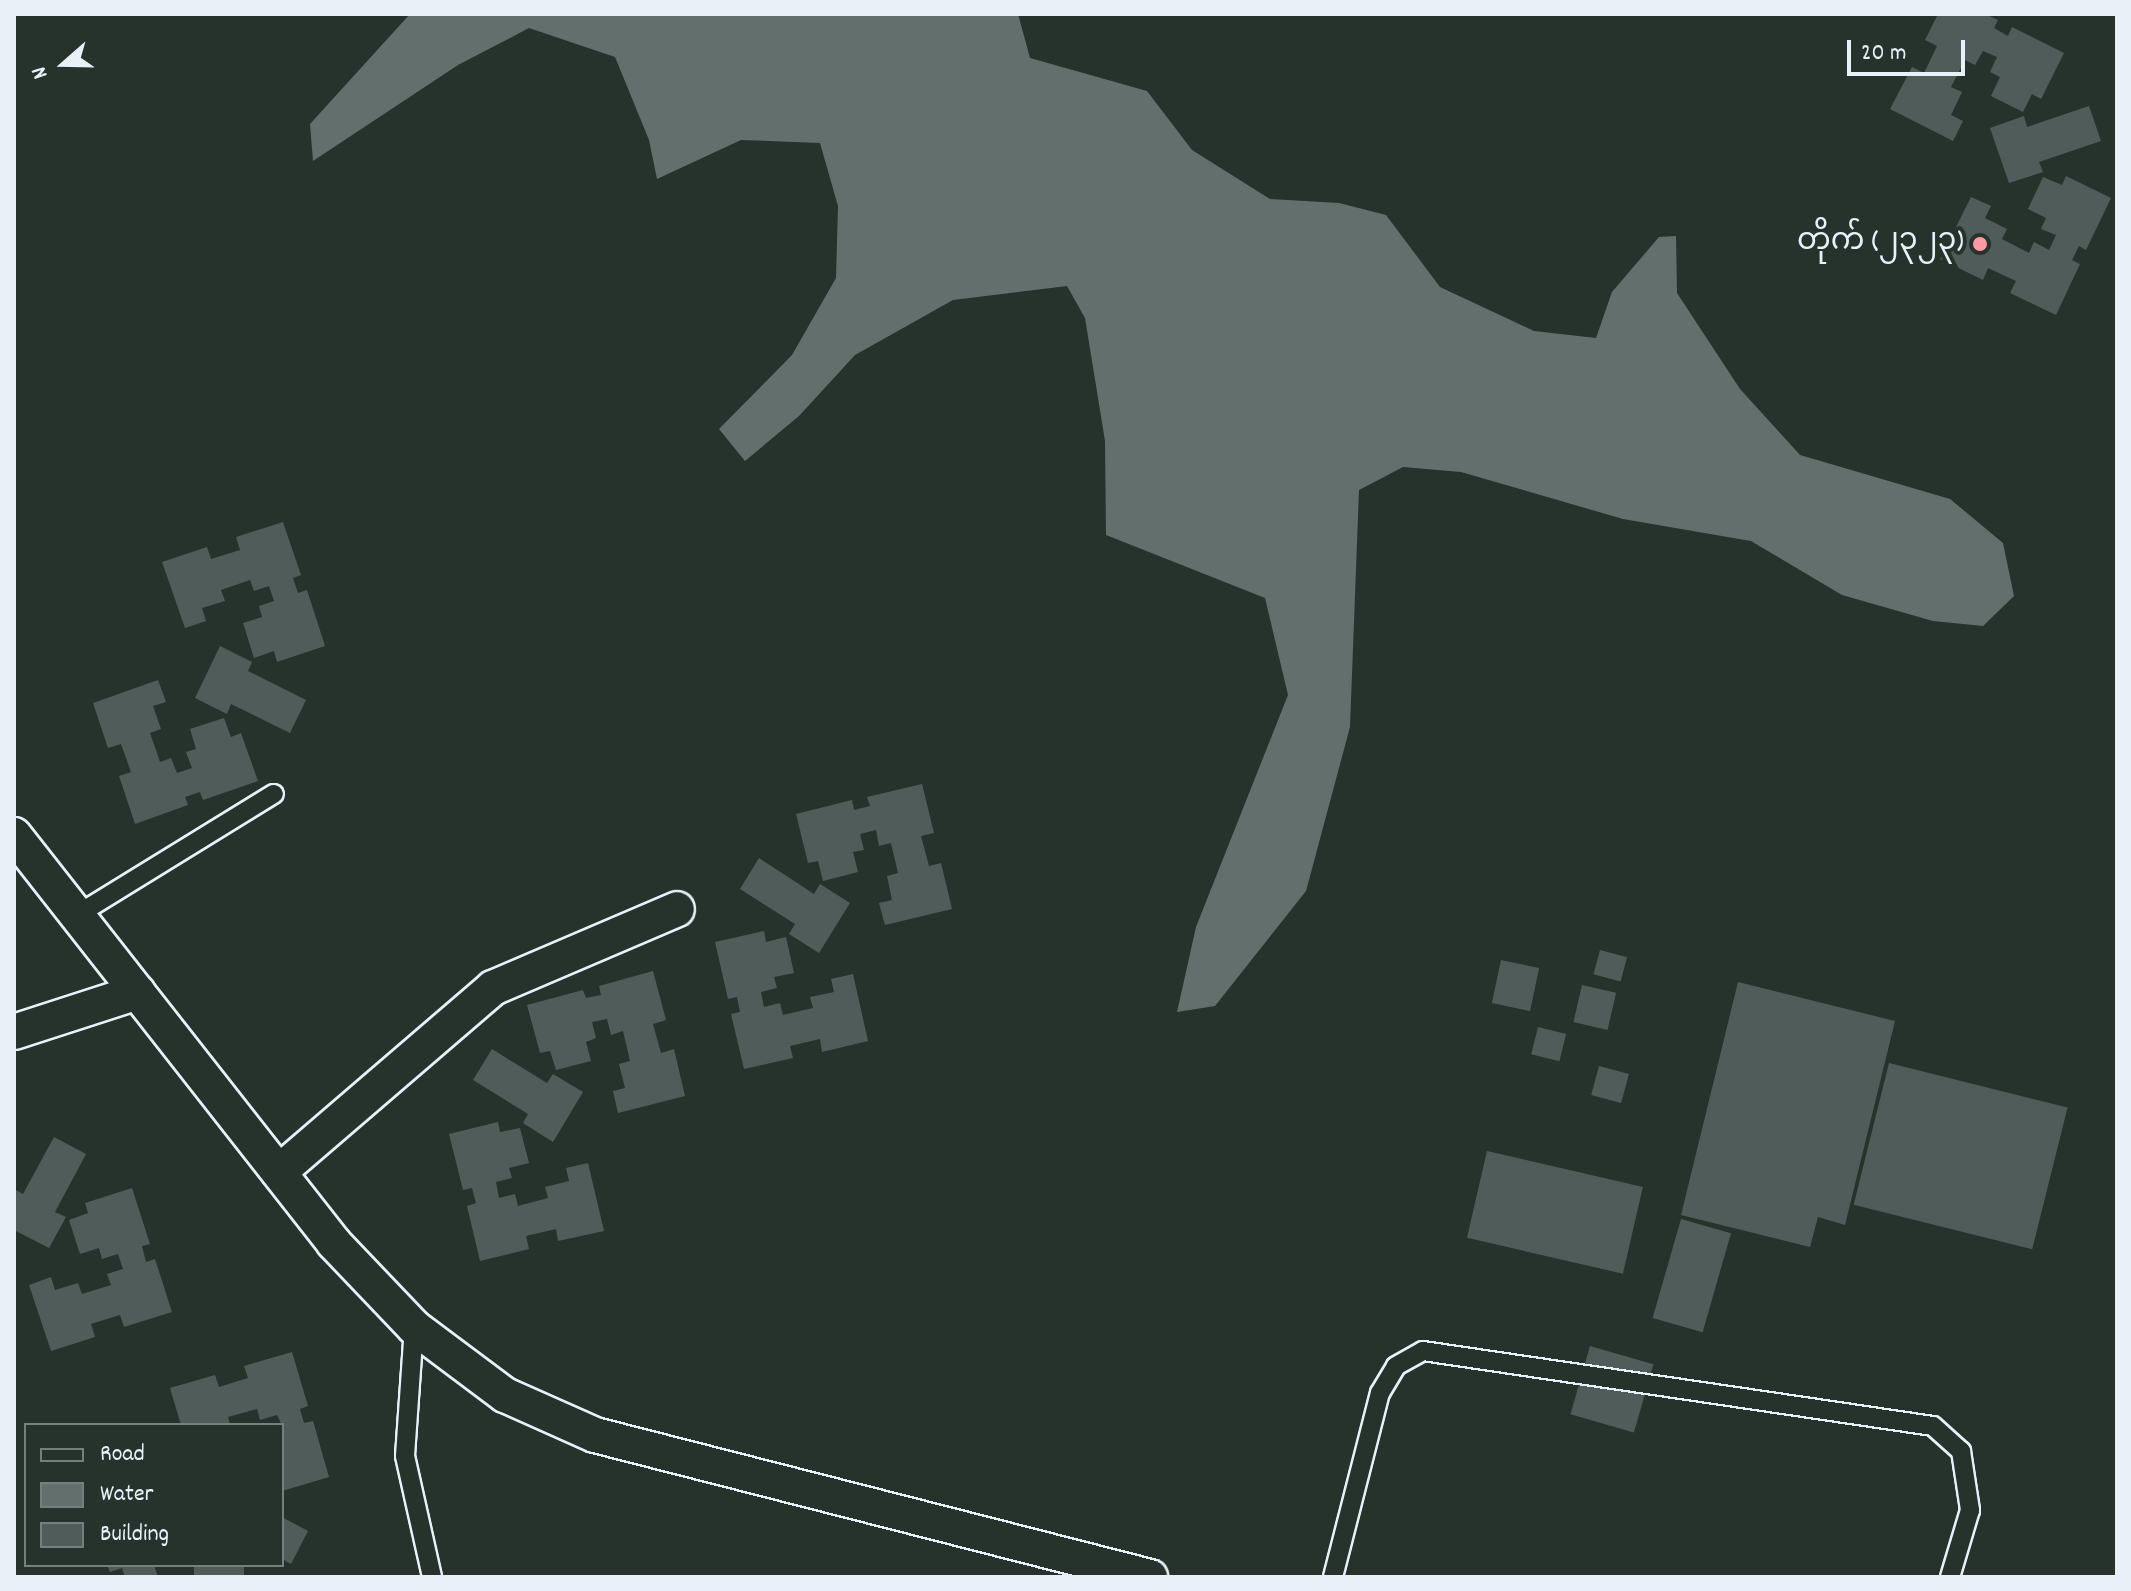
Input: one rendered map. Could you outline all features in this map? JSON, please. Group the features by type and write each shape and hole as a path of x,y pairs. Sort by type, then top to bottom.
{"street":[{"path":"14,835 334,1243 414,1327 505,1395 595,1435 1150,1577"},
{"path":"279,1172 493,988 677,909"},
{"path":"14,1032 138,992"}],"lane":[{"path":"77,915 274,794"},
{"path":"414,1327 405,1456 432,1577"},
{"path":"1333,1577 1380,1393 1396,1366 1423,1351 1933,1426 1961,1451 1970,1510 1950,1577"}],"water":[{"path":"410,14 1018,14 1030,58 1147,91 1192,150 1270,199 1339,203 1386,215 1440,287 1534,331 1596,338 1612,292 1659,237 1676,236 1677,293 1740,389 1800,455 1950,499 2003,543 2014,596 1983,626 1933,621 1842,595 1751,541 1623,519 1461,472 1403,467 1359,490 1350,727 1306,891 1215,1006 1177,1012 1196,927 1288,695 1265,598 1106,535 1105,441 1085,318 1067,286 953,300 855,355 799,416 745,461 719,429 792,355 836,278 838,206 820,143 741,140 657,179 649,140 615,57 529,28 458,65 313,161 310,124"}],"building":[{"name":"တိုက် (၂၃၂၃)","path":"1938,14 1985,14 1998,20 1994,28 2008,36 2012,27 2064,53 2041,99 2032,94 2023,112 1991,96 2000,77 1990,72 1997,57 1983,51 1975,65 1965,60 1951,87 1962,92 1951,115 1963,121 1953,141 1890,109 1912,67 1924,73 1937,46 1925,40"},
{"name":"တိုက် (၂၃၂၃)","path":"2089,106 2101,141 2039,162 2043,172 2009,183 1990,128 2024,116 2027,127"},
{"name":"တိုက် (၂၃၂၃)","path":"2066,176 2111,198 2086,250 2079,246 2072,260 2080,264 2056,315 2010,293 2016,281 1988,268 1983,280 1940,259 1971,197 1991,206 1985,218 2007,229 2002,239 2029,253 2034,242 2049,250 2056,235 2041,229 2046,218 2028,209 2043,177 2062,185"},
{"path":"283,522 301,575 293,578 298,593 307,590 325,646 277,662 274,651 254,658 243,623 262,617 259,606 274,601 269,586 254,591 250,580 221,590 225,601 202,608 206,621 185,628 162,562 207,547 211,559 240,550 236,537"},
{"path":"220,646 252,662 248,671 306,700 290,733 231,704 227,714 195,698"},
{"path":"158,680 166,702 153,706 161,729 150,733 160,762 171,758 177,773 192,768 186,752 196,749 190,729 224,718 231,737 241,733 258,781 203,800 200,792 185,797 188,805 135,824 119,776 131,772 121,744 108,748 93,703"},
{"path":"922,784 934,833 921,836 929,866 941,863 952,909 885,925 879,903 892,900 887,876 898,873 891,843 879,846 876,830 860,834 864,850 853,852 858,872 823,881 818,861 808,863 796,814 852,800 854,810 870,806 867,797"},
{"path":"759,858 814,894 820,884 850,903 819,953 789,934 795,924 740,889"},
{"path":"764,931 766,942 786,937 794,973 774,977 777,988 761,992 764,1007 780,1003 783,1015 813,1008 810,997 834,992 831,979 853,974 868,1041 822,1052 820,1039 790,1046 793,1058 744,1069 731,1014 740,1012 737,997 728,999 715,942"},
{"path":"1600,950 1627,957 1621,981 1594,974"},
{"path":"1501,960 1539,968 1530,1011 1492,1003"},
{"path":"653,971 666,1020 653,1024 661,1053 674,1049 685,1096 618,1113 613,1091 625,1088 619,1064 630,1061 623,1031 611,1035 607,1019 592,1022 596,1038 586,1042 591,1061 556,1070 550,1051 540,1053 527,1005 583,990 586,998 601,995 599,986"},
{"path":"1738,982 1895,1021 1845,1225 1818,1217 1810,1247 1681,1215"},
{"path":"1582,985 1616,993 1608,1030 1573,1022"},
{"path":"1538,1027 1566,1034 1559,1061 1531,1054"},
{"path":"492,1049 547,1083 553,1074 583,1092 553,1142 523,1123 528,1114 473,1080"},
{"path":"1889,1063 2068,1108 2032,1249 1854,1205"},
{"path":"1599,1066 1629,1074 1621,1103 1591,1095"},
{"path":"498,1122 500,1132 520,1128 529,1163 509,1168 512,1178 496,1182 499,1198 515,1194 518,1206 548,1198 545,1187 569,1181 566,1168 588,1163 604,1231 558,1241 556,1229 526,1236 529,1249 480,1261 467,1206 476,1203 472,1188 463,1190 449,1134"},
{"path":"54,1137 86,1154 55,1212 66,1217 49,1248 14,1230 14,1189 23,1194"},
{"path":"1487,1151 1643,1187 1623,1274 1467,1238"},
{"path":"132,1188 150,1244 142,1246 146,1262 155,1259 172,1312 124,1327 120,1315 91,1324 95,1337 51,1351 29,1285 51,1277 55,1290 78,1283 82,1294 111,1285 107,1274 123,1269 118,1254 102,1259 99,1248 80,1254 69,1220 88,1213 85,1203"},
{"path":"1681,1219 1731,1233 1703,1332 1653,1318"},
{"path":"1590,1346 1653,1364 1634,1432 1570,1414"},
{"path":"292,1352 308,1406 300,1409 304,1423 313,1421 329,1477 284,1490 284,1423 277,1415 260,1420 257,1409 228,1417 230,1423 180,1423 170,1388 215,1375 219,1387 248,1378 244,1366"},
{"path":"284,1518 308,1531 291,1564 284,1560"},
{"path":"108,1567 155,1567 158,1577 125,1577 122,1568 110,1572"},
{"path":"194,1567 244,1567 244,1577 194,1577"}],"place":[{"name":"တိုက် (၂၃၂၃)","path":"1980,244"}]}
